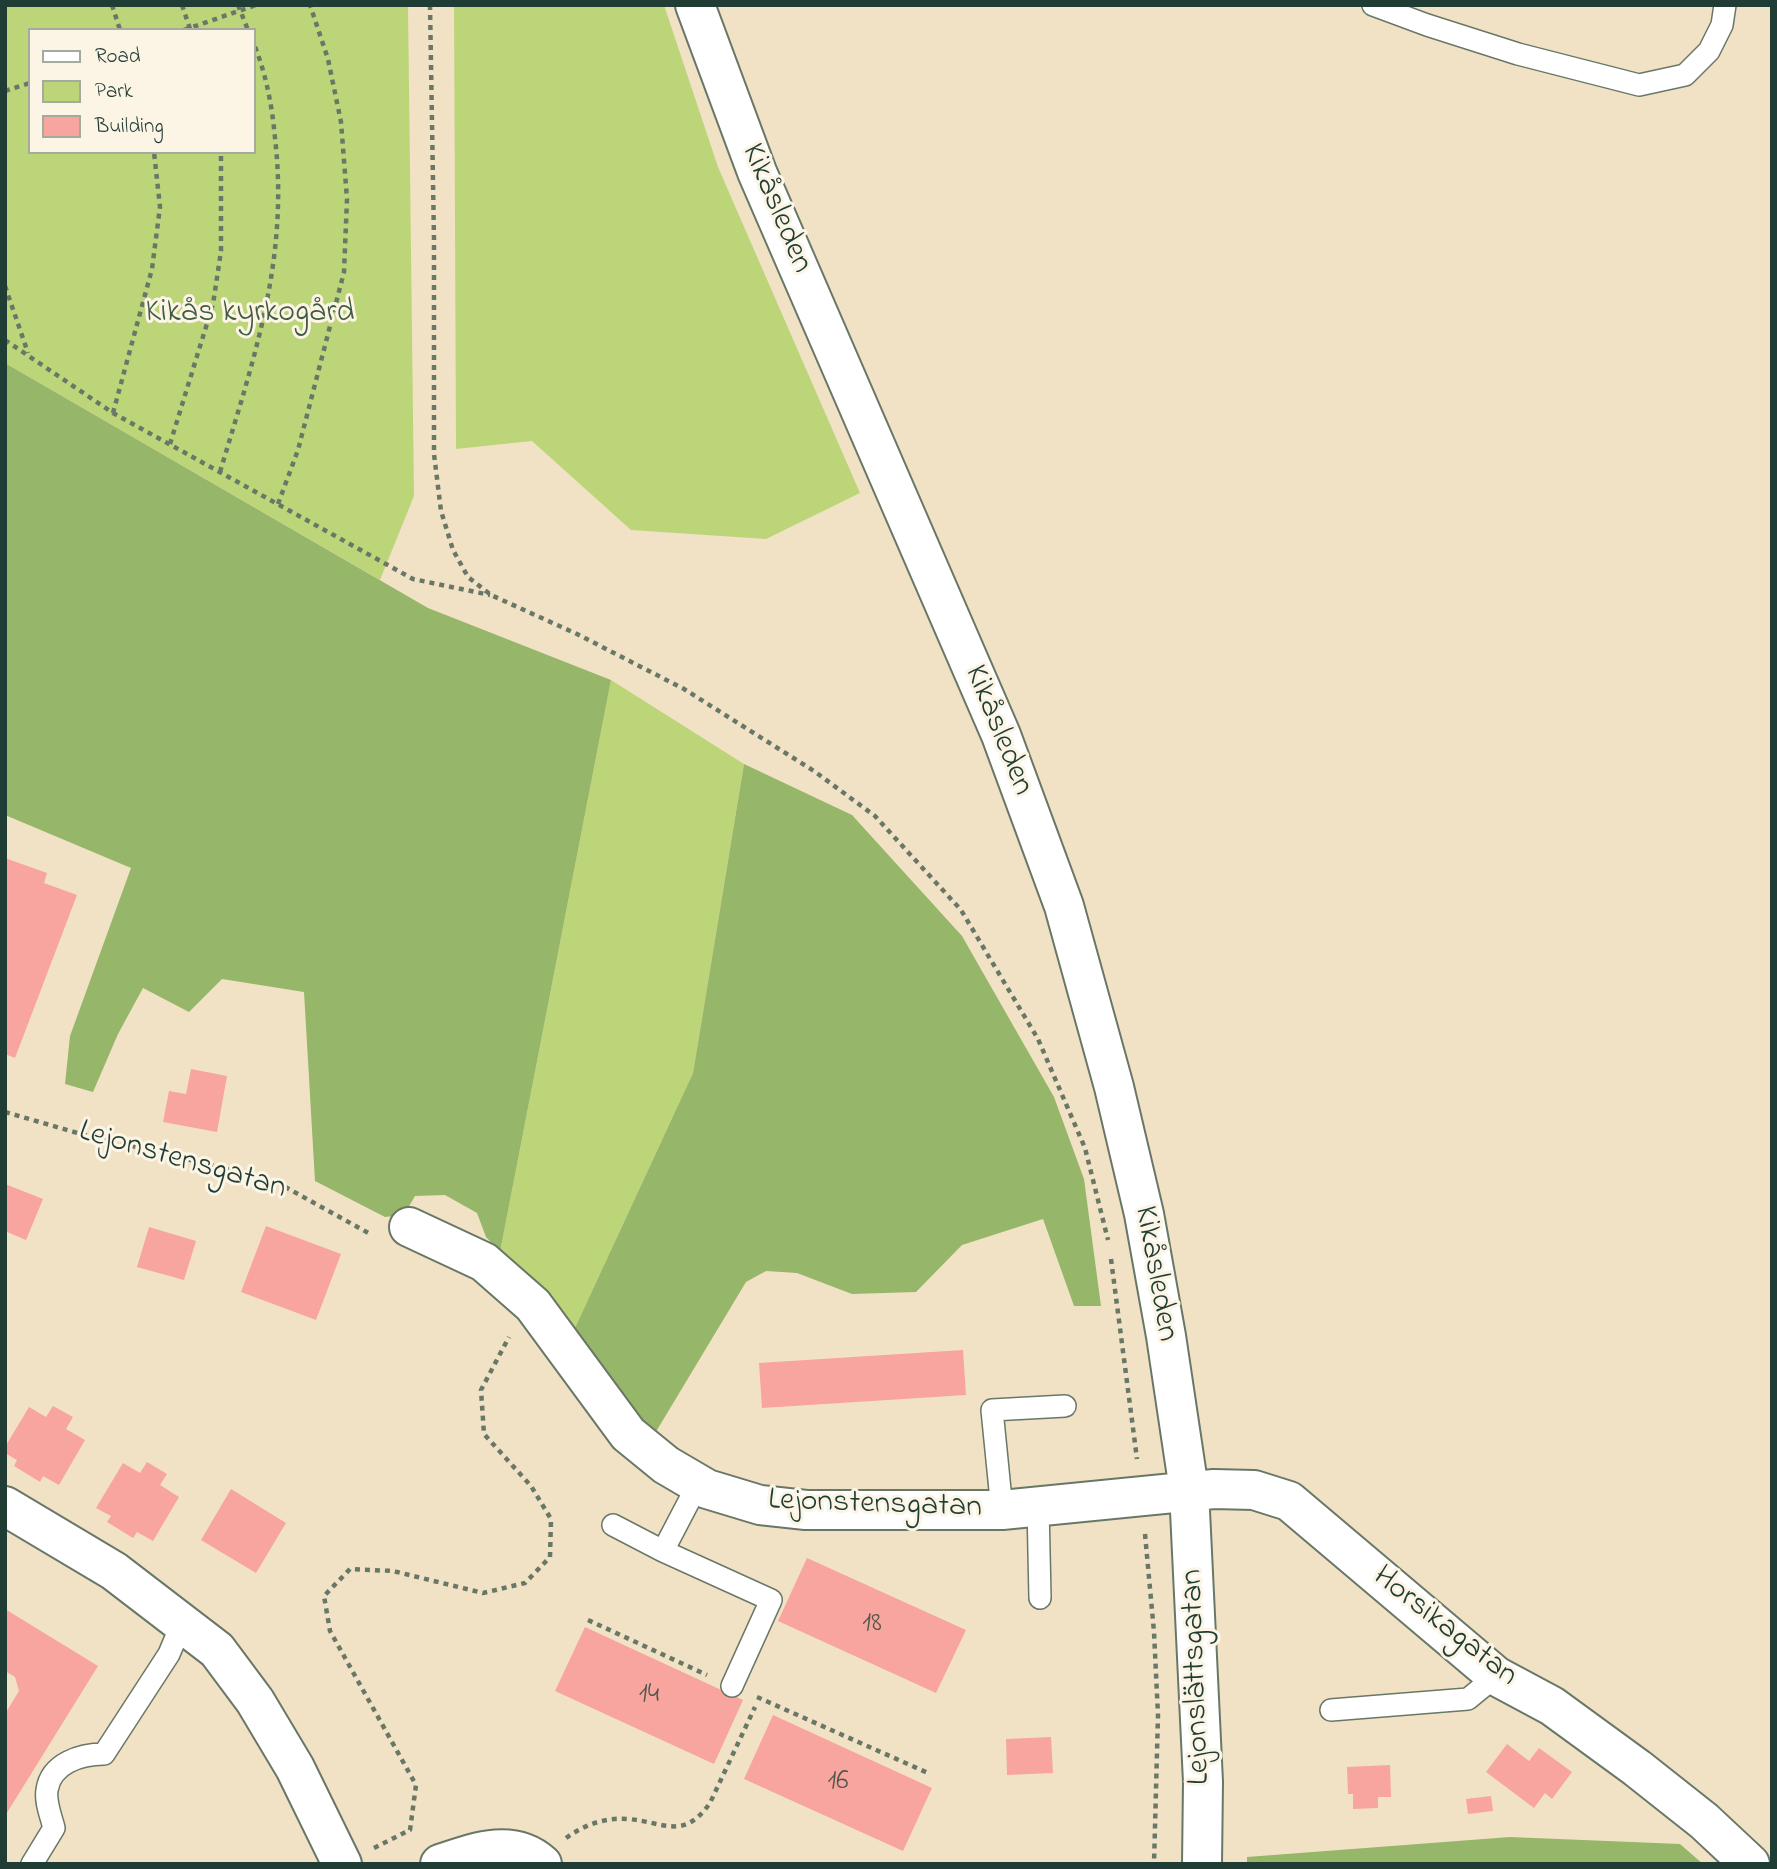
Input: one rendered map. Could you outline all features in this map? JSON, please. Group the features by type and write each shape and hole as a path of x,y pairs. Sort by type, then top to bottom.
{"street":[{"name":"Kikåsleden","path":"695,5 757,172 1001,735 1064,906 1114,1087 1144,1214 1189,1490"},
{"name":"Lejonstensgatan","path":"395,1233 484,1262 533,1305 628,1434 666,1465 707,1489 760,1505 806,1510 1020,1508 1189,1490"},
{"name":"Horsikagatan","path":"1189,1490 1254,1490 1289,1501 1496,1676 1552,1706 1637,1768 1704,1821 1749,1864"},
{"name":"Lejonslättsgatan","path":"1189,1490 1203,1782 1202,1864"},
{"path":"5,1506 114,1571 217,1650 255,1701 352,1859"},
{"path":"440,1864 482,1850 508,1848 528,1855 542,1864"}],"lane":[{"path":"1373,5 1518,54 1639,85 1685,75 1709,51 1722,25 1725,5"},
{"path":"1040,1598 1020,1508 992,1410 1065,1406"},
{"path":"663,1551 698,1484"},
{"path":"612,1525 771,1600 732,1686"},
{"path":"32,1864 54,1828 47,1791 52,1775 76,1758 104,1754 169,1654 182,1623"},
{"path":"1331,1710 1468,1699 1496,1676"}],"path":[{"path":"112,5 119,28"},
{"path":"182,5 188,28"},
{"path":"190,28 239,8 256,5"},
{"path":"278,504 298,450 344,272 347,199 341,122 328,59 310,5"},
{"path":"430,5 434,454 441,511 453,550 468,577 491,595"},
{"path":"239,8 247,28"},
{"path":"220,472 265,315 274,267 279,215 273,118 264,70 256,49"},
{"path":"5,91 28,84"},
{"path":"113,413 152,269 160,207 154,154"},
{"path":"170,444 212,304 221,251 221,154"},
{"path":"5,286 29,354"},
{"path":"5,340 113,413 414,579 491,595 577,634 684,689 814,771 875,816 961,910 1038,1039 1085,1148 1110,1249 1141,1496 1154,1632 1158,1715 1154,1864"},
{"name":"Lejonstensgatan","path":"5,1112 81,1134 278,1183 395,1233"},
{"path":"352,1859 410,1830 416,1785 330,1631 324,1595 350,1569 393,1571 483,1593 525,1583 550,1557 551,1519 531,1486 484,1434 481,1390 518,1321 526,1299"},
{"path":"587,1620 928,1773"},
{"path":"572,1834 591,1824 614,1819 678,1827 690,1824 710,1803 755,1707"}],"green space":[{"name":"Kikås kyrkogård","path":"5,5 408,5 414,496 380,580 5,363"},
{"path":"454,5 664,5 718,167 860,493 766,539 631,530 532,441 456,449"},
{"path":"5,363 428,608 611,680 500,1252 486,1237 477,1213 445,1195 415,1196 404,1215 385,1217 315,1181 304,992 222,979 189,1012 143,988 118,1034 93,1092 65,1084 70,1036 131,868 5,815"},
{"path":"611,680 744,764 693,1073 574,1330 500,1252"},
{"path":"744,764 852,815 962,936 1054,1097 1084,1179 1101,1306 1074,1306 1043,1219 962,1245 916,1292 852,1294 797,1273 766,1271 746,1282 651,1440 574,1330 693,1073"},
{"path":"1510,1837 1680,1844 1703,1864 1247,1864 1247,1857"}],"building":[{"path":"5,858 47,873 44,883 77,895 15,1058 5,1054"},
{"path":"191,1069 227,1076 217,1132 163,1122 169,1091 186,1094"},
{"path":"5,1184 43,1199 26,1240 7,1232 5,1238"},
{"path":"266,1226 341,1254 316,1320 241,1292"},
{"path":"149,1227 196,1241 184,1280 137,1267"},
{"path":"963,1350 966,1395 762,1408 759,1363"},
{"path":"53,1406 73,1417 66,1429 85,1440 59,1485 43,1476 40,1482 14,1466 17,1460 5,1453 5,1447 29,1407 46,1417"},
{"path":"147,1462 167,1474 160,1485 179,1497 153,1541 137,1532 133,1538 107,1522 111,1516 96,1508 123,1463 140,1473"},
{"path":"231,1489 286,1523 256,1573 201,1540"},
{"path":"807,1558 966,1630 936,1693 778,1621"},
{"path":"5,1609 98,1666 5,1816 5,1714 19,1691 15,1677 5,1671"},
{"path":"585,1627 743,1700 714,1764 555,1691"},
{"path":"773,1715 932,1788 903,1851 744,1779"},
{"path":"1051,1737 1053,1773 1007,1775 1006,1739"},
{"path":"1507,1744 1529,1761 1539,1748 1572,1772 1552,1799 1545,1793 1534,1808 1486,1772"},
{"path":"1390,1765 1391,1797 1378,1797 1378,1808 1353,1809 1353,1794 1348,1794 1347,1767"},
{"path":"1491,1796 1493,1811 1468,1814 1466,1799"}]}
